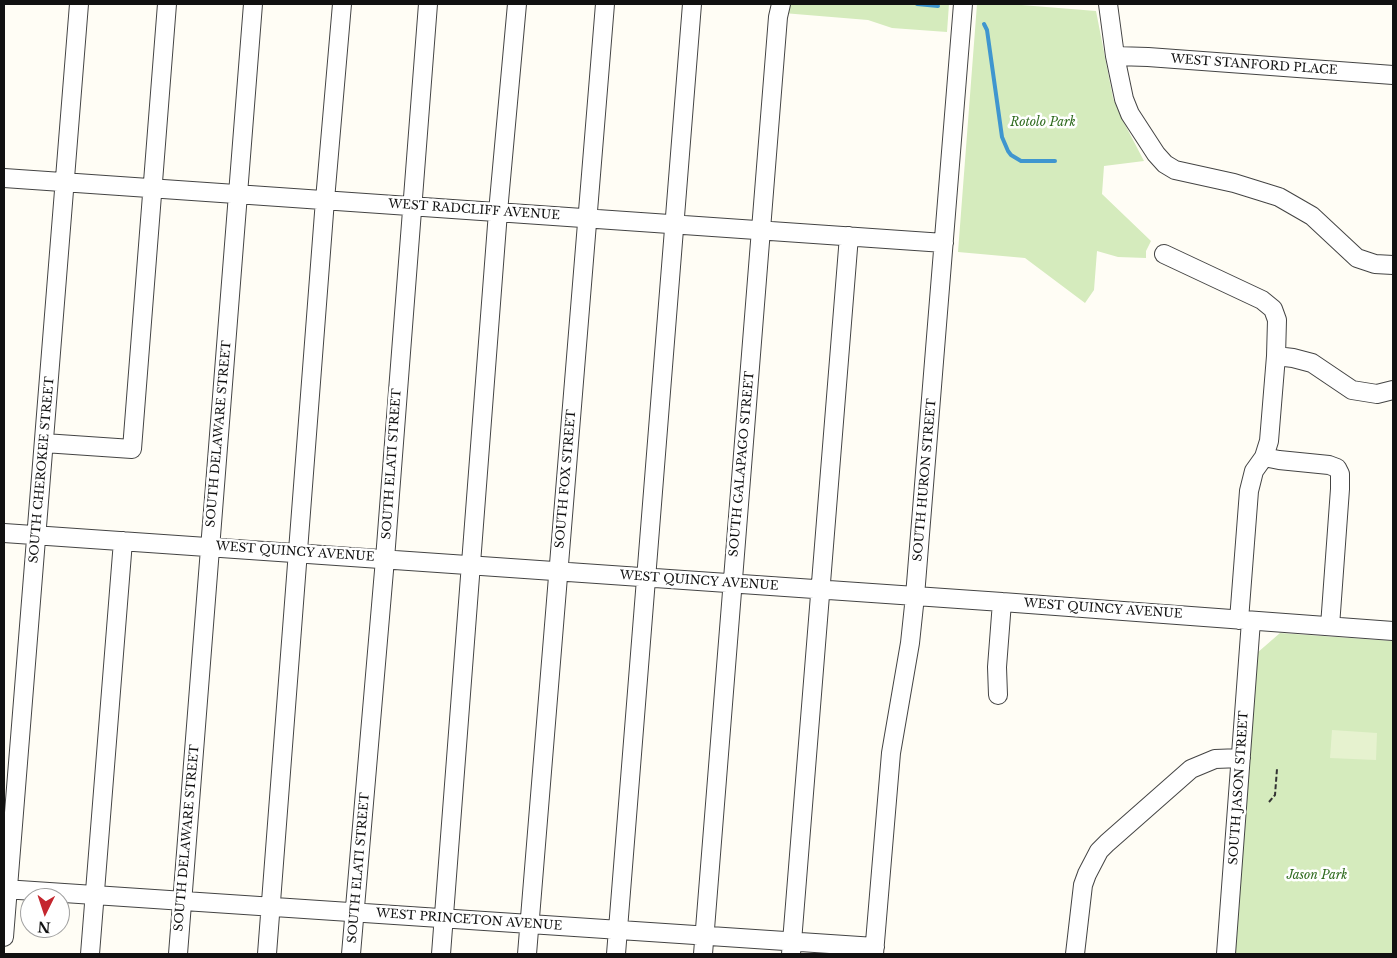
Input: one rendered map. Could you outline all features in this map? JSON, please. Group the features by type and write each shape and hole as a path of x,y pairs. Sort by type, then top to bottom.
{"street":[{"name":"SOUTH CHEROKEE STREET","path":"4,937 6,889 79,4"},
{"path":"44,443 132,449 167,4"},
{"name":"SOUTH DELAWARE STREET","path":"178,954 253,4"},
{"path":"266,954 342,4"},
{"name":"SOUTH ELATI STREET","path":"351,954 385,559 428,4"},
{"path":"441,954 498,212 516,4"},
{"name":"SOUTH FOX STREET","path":"527,954 605,4"},
{"path":"616,954 692,4"},
{"name":"SOUTH GALAPAGO STREET","path":"703,954 778,17 782,4"},
{"name":"SOUTH HURON STREET","path":"874,950 891,753 910,643 915,596 963,4"},
{"path":"1108,4 1115,56 1124,99 1130,114 1156,154 1171,168 1234,183 1280,197 1312,216 1357,258 1375,264 1393,266"},
{"name":"WEST STANFORD PLACE","path":"1115,56 1393,75"},
{"name":"WEST RADCLIFF AVENUE","path":"4,178 944,243"},
{"path":"791,948 849,236"},
{"path":"1164,254 1269,304 1277,320 1276,356 1312,363 1352,390 1376,394 1393,390"},
{"name":"SOUTH JASON STREET","path":"1226,954 1241,758 1249,491 1254,471 1264,457 1269,441 1276,356"},
{"path":"1264,457 1321,463 1334,466 1340,474 1330,626"},
{"name":"WEST QUINCY AVENUE","path":"4,533 298,552 1393,631"},
{"path":"90,954 123,541"},
{"path":"998,695 997,667 1002,602"},
{"path":"1075,954 1082,885 1099,851 1191,769 1215,759 1241,758"},
{"name":"WEST PRINCETON AVENUE","path":"6,889 704,936 791,948 874,950"}],"path":[{"path":"1269,802 1275,795 1277,769"}],"green space":[{"path":"784,4 949,4 947,32 892,28 868,20 783,13"},
{"name":"Rotolo Park","path":"977,4 1009,4 1096,11 1113,98 1144,161 1104,166 1102,194 1151,241 1146,251 1146,258 1118,257 1097,251 1094,290 1085,303 1025,258 958,252"},
{"name":"Jason Park","path":"1280,633 1393,641 1393,954 1234,954 1257,653"},
{"path":"1332,730 1377,733 1376,760 1330,758"}],"waterway":[{"path":"917,4 938,6"},
{"path":"984,24 987,30 1002,137 1008,151 1021,161 1055,161"}]}
